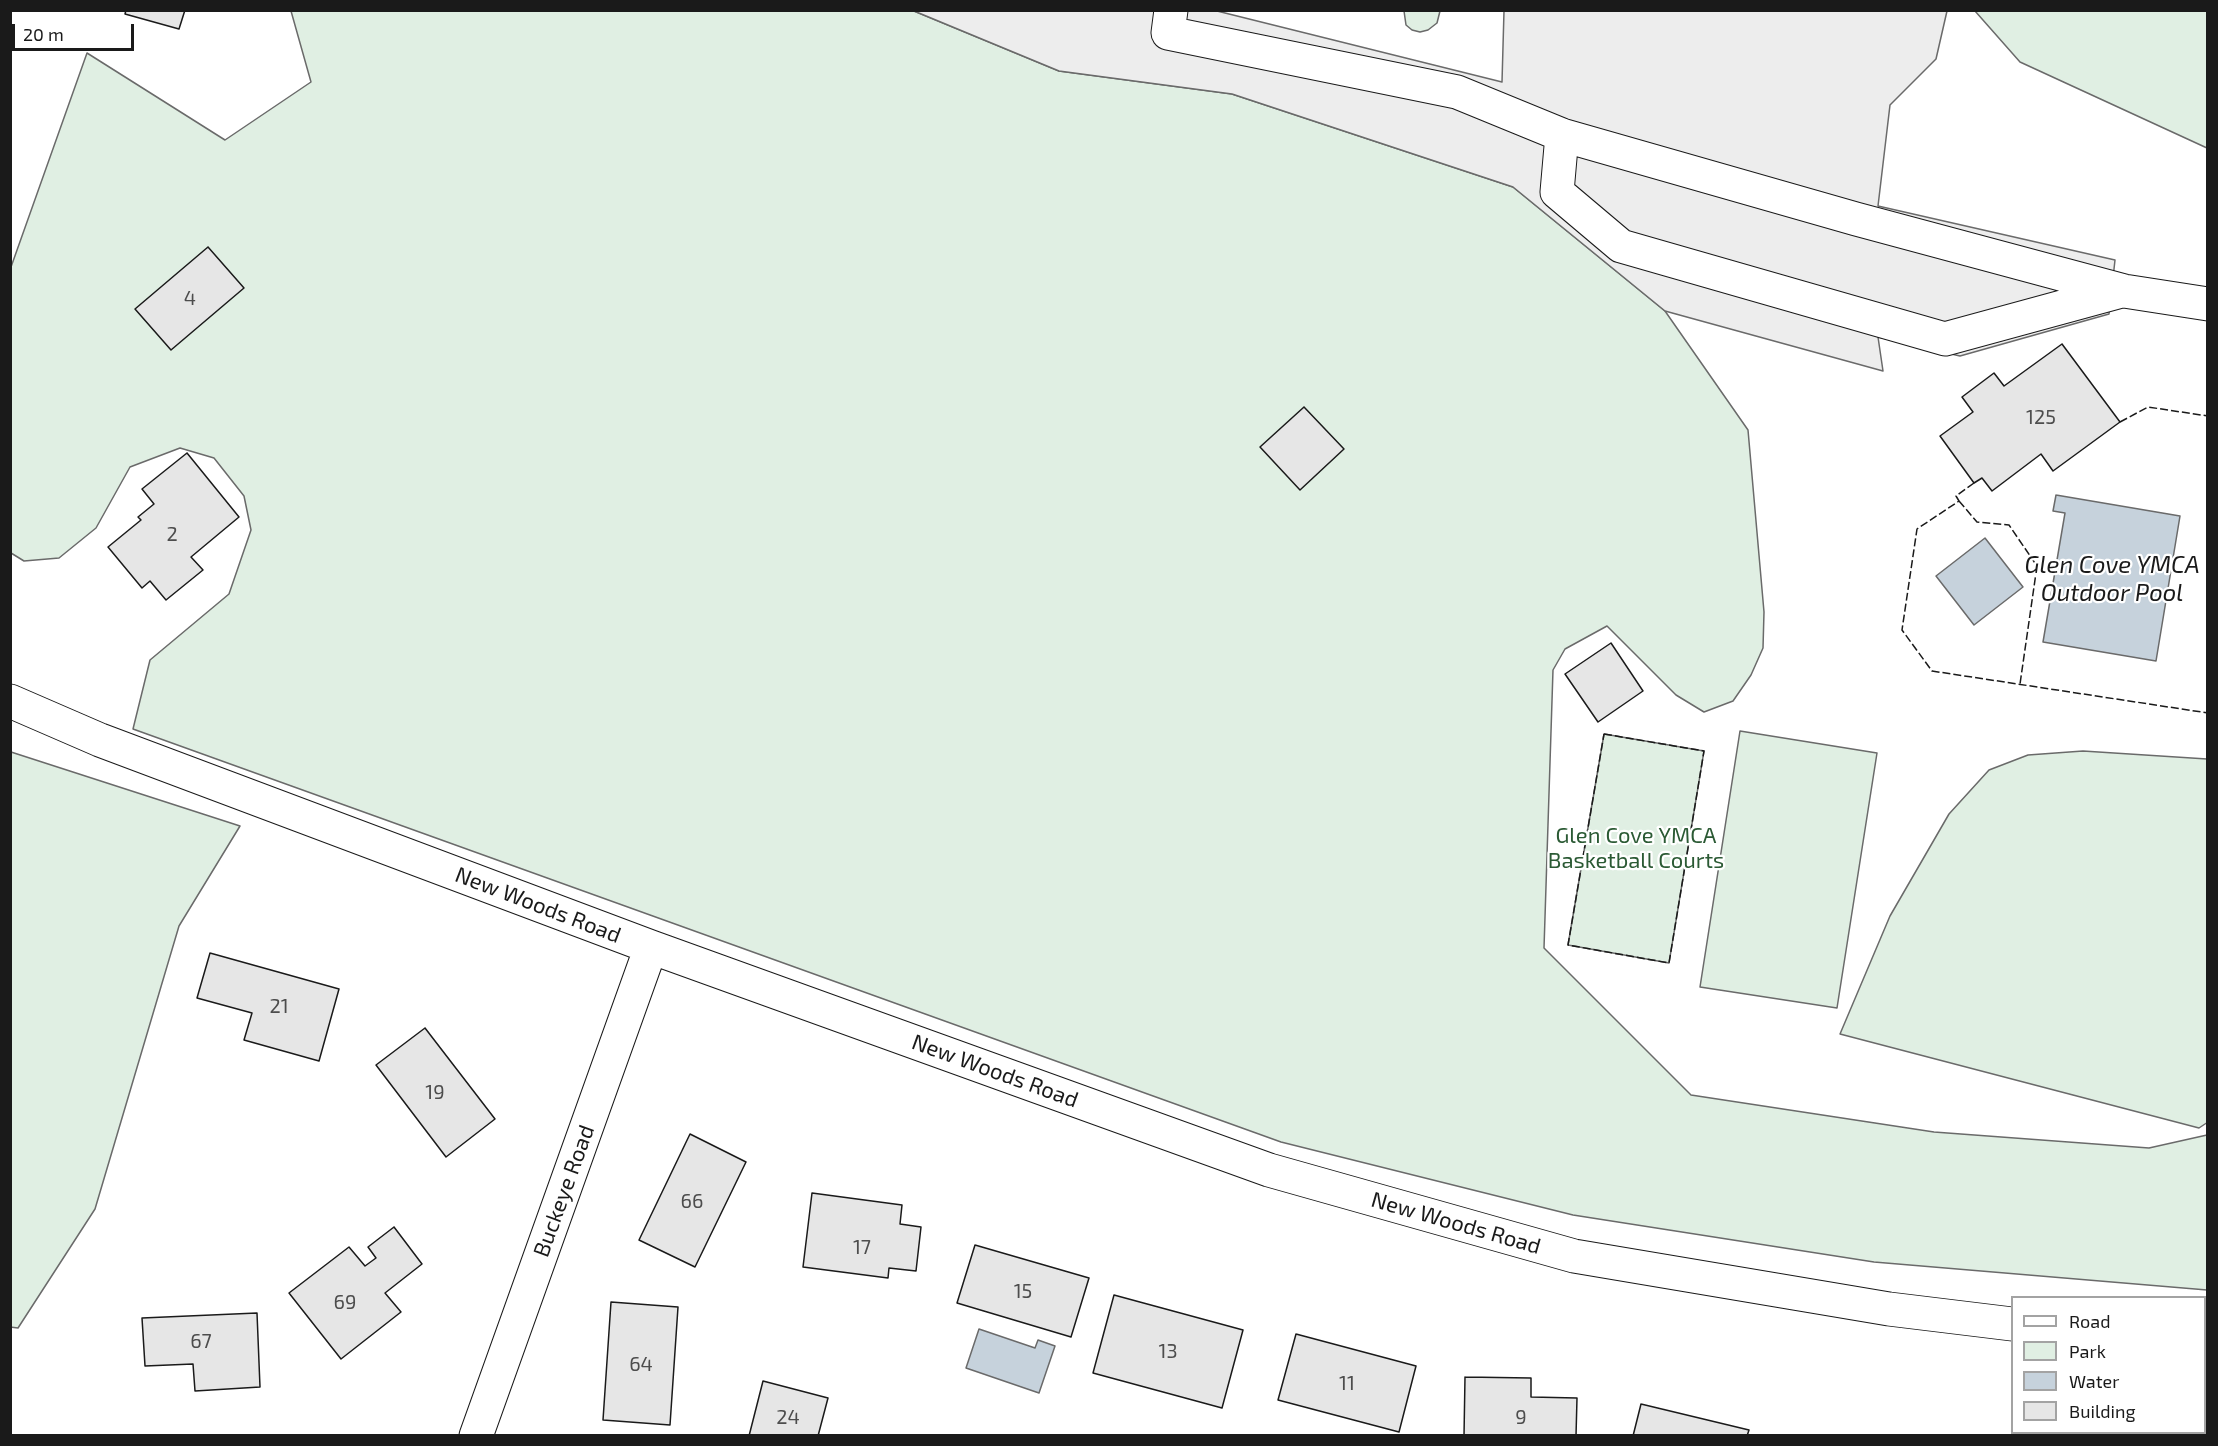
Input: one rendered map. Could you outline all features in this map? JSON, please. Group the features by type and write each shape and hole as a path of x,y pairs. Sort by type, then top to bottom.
{"street":[{"path":"1171,10 1168,33 1457,92 1562,135 1856,219 2124,291 2208,304"},
{"path":"1562,135 1557,192 1621,246 1945,339 2124,291"},
{"name":"New Woods Road","path":"10,701 100,740 651,947 1269,1170 1574,1256 1889,1309 2011,1324"},
{"name":"Buckeye Road","path":"476,1436 651,947"}],"green space":[{"path":"1404,10 1440,11 1437,23 1428,30 1420,32 1406,25"},
{"path":"291,11 914,11 1059,71 1232,94 1513,187 1665,311 1748,430 1764,612 1763,648 1751,675 1733,701 1704,712 1676,695 1607,626 1565,649 1553,670 1544,948 1691,1095 1934,1132 2149,1148 2207,1135 2207,1290 1874,1262 1573,1215 1281,1142 133,729 150,660 229,594 251,530 244,496 214,458 180,448 130,467 96,528 59,558 24,561 11,553 11,267 87,53 225,140 311,82"},
{"path":"1975,11 2207,11 2207,148 2020,62"},
{"path":"1740,731 1877,753 1837,1008 1700,987"},
{"name":"Glen Cove YMCA Basketball Courts","path":"1604,734 1704,751 1669,963 1568,945"},
{"path":"2083,751 2207,759 2208,1122 2199,1128 1840,1034 1890,916 1949,814 1989,770 2028,755"},
{"path":"11,752 240,826 179,926 95,1209 18,1328 10,1327"}],"shaded area":[{"path":"914,11 1217,11 1502,82 1504,11 1947,11 1936,59 1890,105 1878,206 2115,260 2109,314 1960,356 1878,337 1883,371 1665,311 1513,187 1232,94 1059,71"}],"water":[{"name":"Glen Cove YMCA Outdoor Pool","path":"2056,495 2180,516 2156,661 2043,642 2065,513 2053,511"},
{"path":"1985,538 2023,587 1974,625 1936,576"},
{"path":"979,1329 1035,1348 1038,1340 1055,1346 1039,1393 966,1368"}],"building":[{"path":"126,10 185,10 179,29 125,14"},
{"path":"208,247 244,288 171,350 135,309"},
{"path":"2062,344 2120,422 2053,471 2041,454 1992,491 1982,478 1974,483 1940,436 1973,412 1962,397 1994,373 2004,386"},
{"path":"1304,407 1344,449 1300,490 1260,447"},
{"path":"187,453 239,517 191,557 203,570 166,600 150,581 142,588 108,547 141,520 138,517 154,504 142,489"},
{"path":"1611,643 1643,691 1598,722 1565,674"},
{"path":"210,953 339,989 319,1061 244,1040 252,1013 197,998"},
{"path":"425,1028 495,1119 446,1157 376,1065"},
{"path":"690,1134 746,1162 695,1267 639,1240"},
{"path":"812,1193 902,1205 900,1224 921,1227 916,1271 889,1268 888,1278 803,1267"},
{"path":"394,1227 422,1264 385,1293 401,1312 341,1359 289,1293 349,1247 365,1266 376,1258 368,1247"},
{"path":"975,1245 1089,1278 1071,1337 957,1303"},
{"path":"1114,1295 1243,1330 1222,1408 1093,1373"},
{"path":"611,1302 678,1307 670,1425 603,1420"},
{"path":"257,1313 260,1387 195,1391 193,1364 145,1366 142,1318"},
{"path":"1296,1334 1416,1366 1399,1432 1278,1400"},
{"path":"1465,1377 1531,1378 1531,1397 1577,1398 1576,1436 1464,1436"},
{"path":"763,1381 828,1398 818,1436 749,1436"},
{"path":"1641,1404 1749,1430 1747,1436 1633,1436"}],"fence":[{"path":"2120,422 2148,407 2208,416"},
{"path":"1974,483 1956,496 1959,501 1917,529 1902,630 1932,671 2208,713"},
{"path":"1959,501 1977,522 2009,525 2037,566 2020,684"},
{"path":"1604,734 1704,751 1669,963 1568,945 1604,734"}]}
